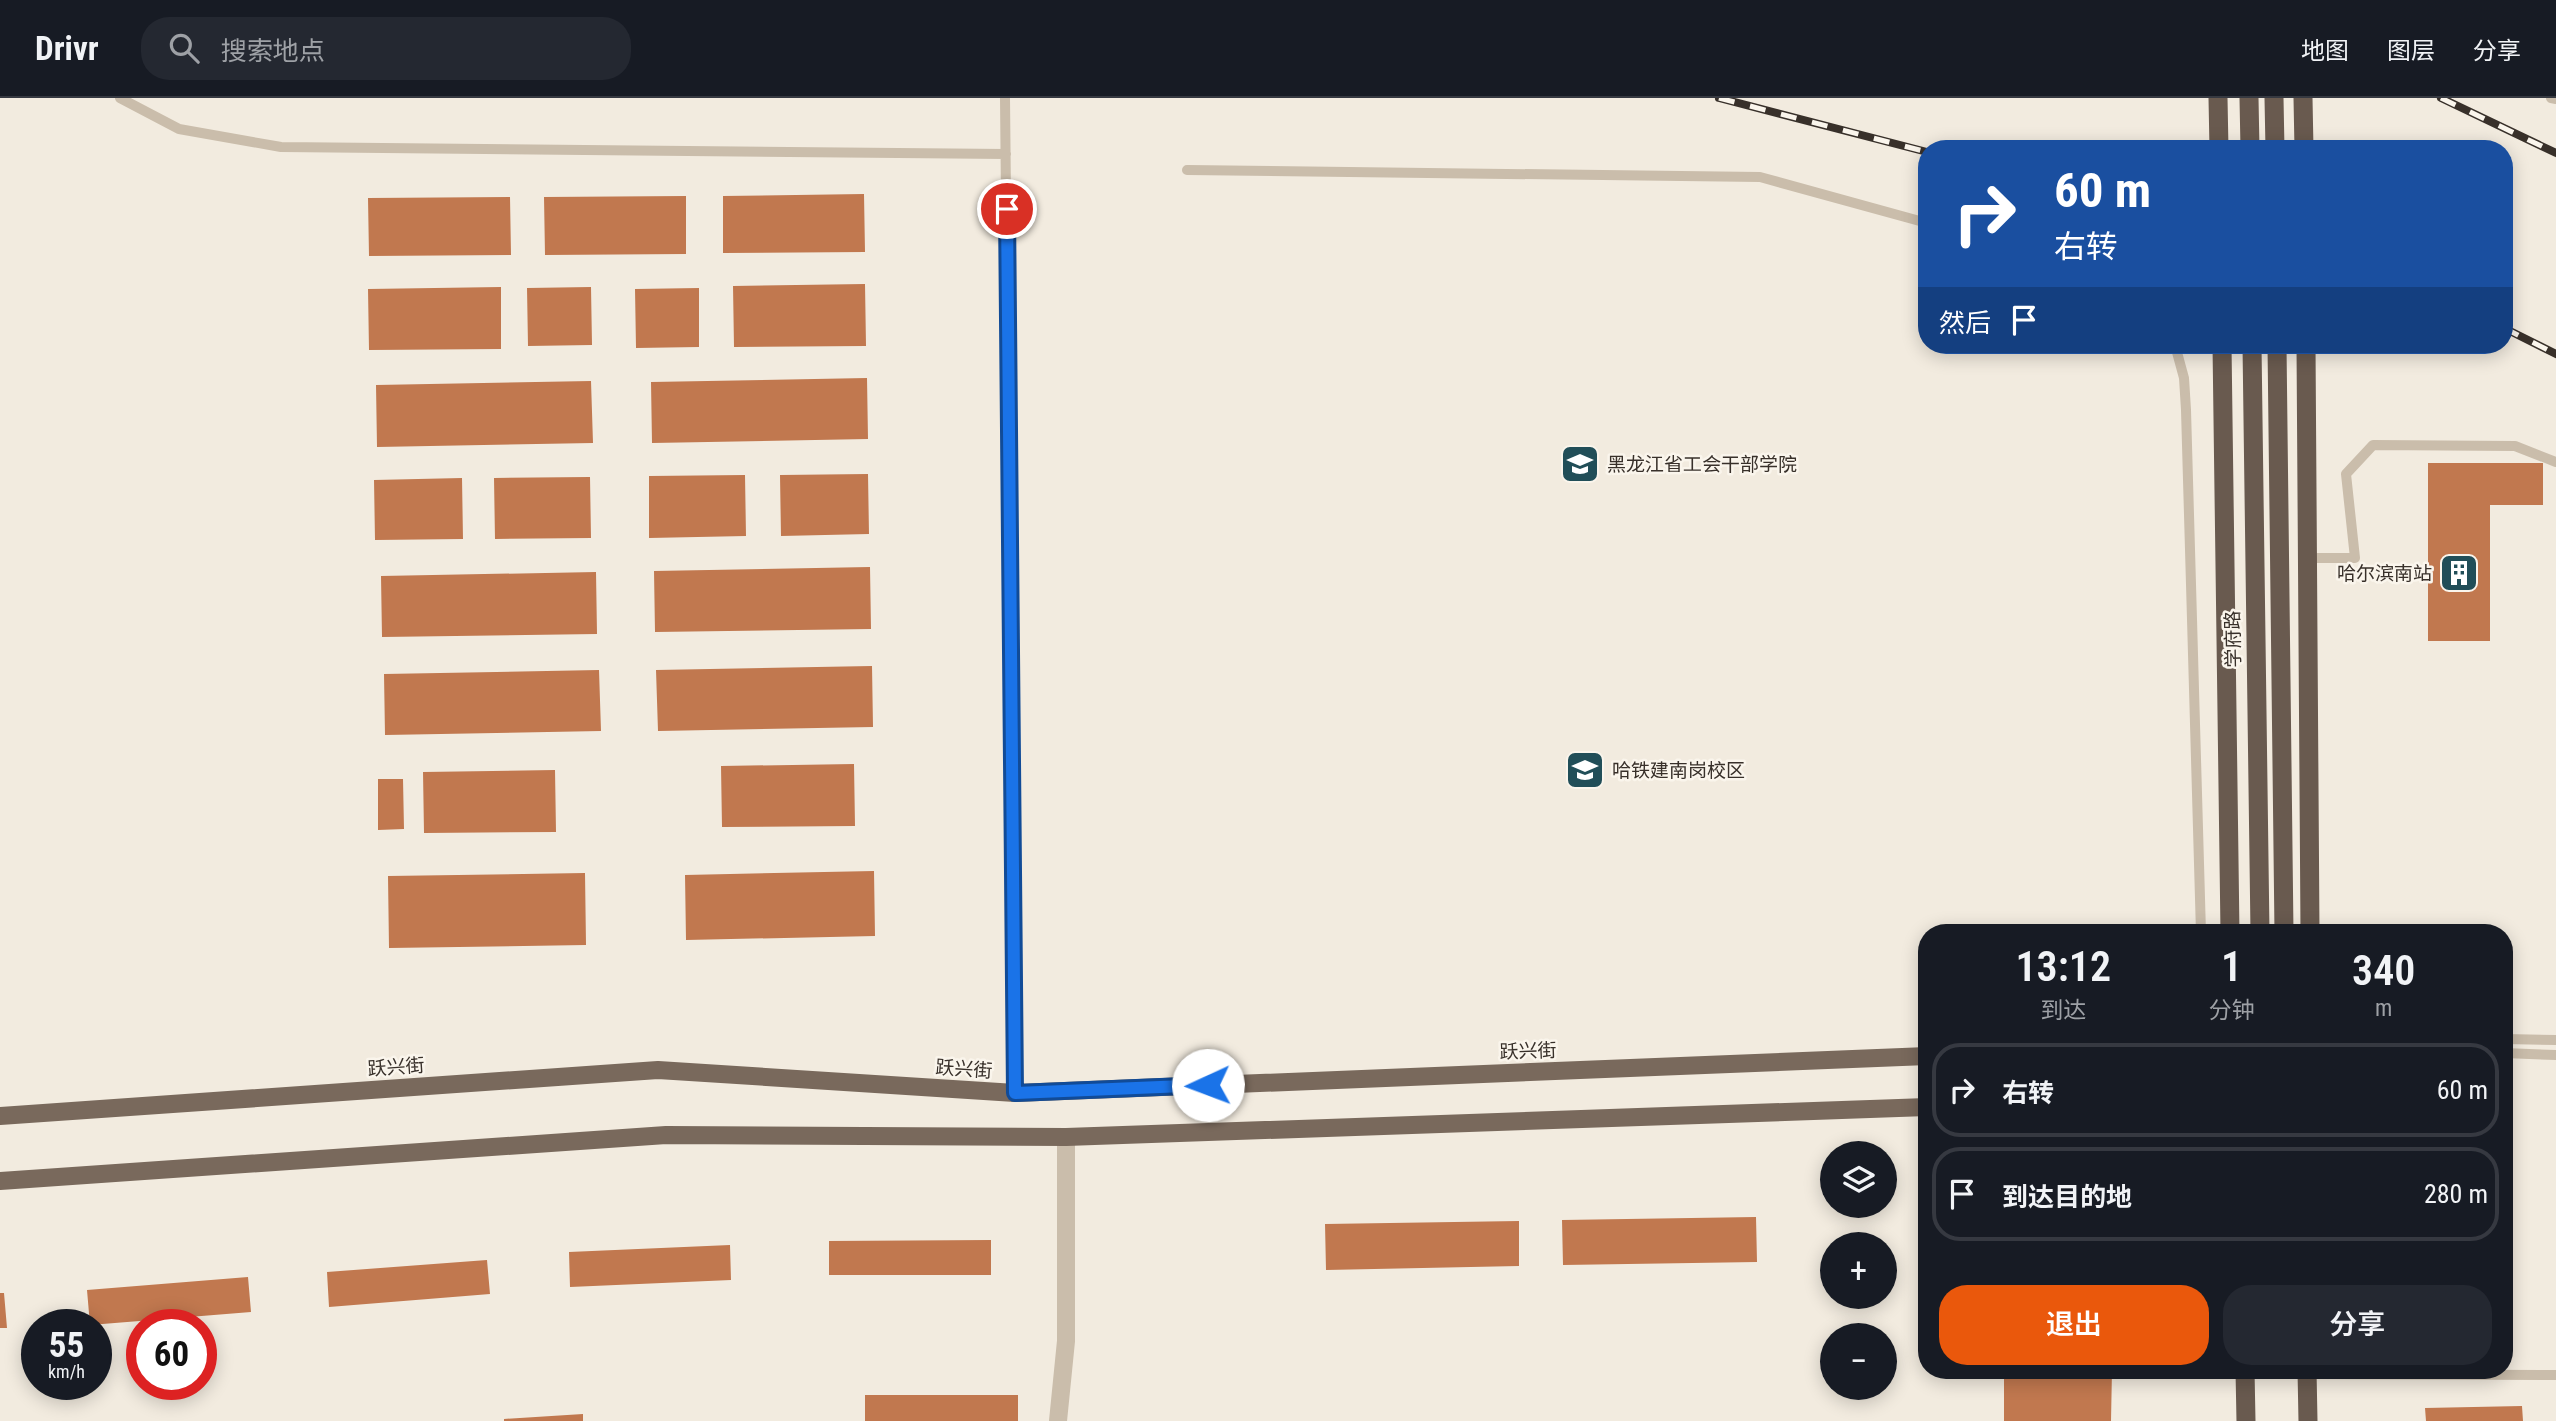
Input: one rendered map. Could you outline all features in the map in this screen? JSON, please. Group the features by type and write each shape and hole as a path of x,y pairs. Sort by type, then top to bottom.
{"highway":[{"path":"2218,98 2219,140"},
{"path":"2249,98 2250,140"},
{"path":"2274,98 2275,140"},
{"path":"2303,98 2304,140"},
{"path":"2222,354 2230,924"},
{"name":"学府路","path":"2252,354 2260,924"},
{"path":"2277,354 2284,924"},
{"path":"2306,354 2310,924"},
{"path":"2245,1379 2246,1421"},
{"path":"2307,1379 2308,1421"}],"main road":[{"name":"跃兴街","path":"0,1116 658,1070 1015,1093 1918,1056"},
{"path":"0,1181 666,1135 1066,1137 1918,1107"}],"street":[{"path":"1058,1421 1066,1341 1066,1137"}],"lane":[{"path":"120,98 179,129 281,147 1006,154"},
{"path":"1005,98 1015,1093"},
{"path":"1188,170 1760,177 1918,221"},
{"path":"2177,354 2184,378 2186,411 2201,924"},
{"path":"2309,558 2355,558 2346,474 2373,445 2515,446 2556,462"},
{"path":"2513,1039 2556,1040"},
{"path":"2513,1054 2556,1055"},
{"path":"2513,1374 2556,1375"}],"building":[{"path":"864,194 865,252 723,253 723,196"},
{"path":"686,196 686,254 545,255 544,197"},
{"path":"510,197 511,255 369,256 368,198"},
{"path":"865,284 866,346 734,347 733,286"},
{"path":"501,287 501,349 369,350 368,289"},
{"path":"591,287 592,345 528,346 527,288"},
{"path":"699,288 699,347 636,348 635,289"},
{"path":"867,378 868,439 652,443 651,382"},
{"path":"591,381 593,443 377,447 376,385"},
{"name":"哈尔滨南站","path":"2428,463 2543,463 2543,505 2490,505 2490,641 2428,641"},
{"path":"868,474 869,534 781,536 780,475"},
{"path":"745,475 746,536 649,538 649,476"},
{"path":"590,477 591,538 495,539 494,478"},
{"path":"462,478 463,539 375,540 374,480"},
{"path":"870,567 871,629 655,632 654,571"},
{"path":"596,572 597,634 382,637 381,576"},
{"path":"872,666 873,727 658,731 656,670"},
{"path":"599,670 601,731 385,735 384,674"},
{"path":"854,764 855,826 722,827 721,766"},
{"path":"555,770 556,832 424,833 423,772"},
{"path":"378,779 403,779 404,829 378,830"},
{"path":"874,871 875,936 686,940 685,875"},
{"path":"585,873 586,945 389,948 388,876"},
{"path":"1756,1217 1757,1262 1563,1265 1562,1220"},
{"path":"1519,1221 1519,1266 1326,1270 1325,1224"},
{"path":"991,1240 991,1275 829,1275 829,1241"},
{"path":"730,1245 731,1280 570,1287 569,1252"},
{"path":"487,1260 490,1294 329,1307 327,1272"},
{"path":"248,1277 251,1312 217,1315 217,1309 126,1309 126,1322 112,1323 112,1309 89,1309 87,1290"},
{"path":"0,1293 4,1293 7,1328 0,1328"},
{"path":"2004,1379 2112,1379 2111,1421 2004,1421"},
{"path":"865,1395 1018,1395 1018,1421 865,1421"},
{"path":"2522,1406 2523,1421 2426,1421 2425,1408"},
{"path":"583,1414 583,1421 504,1421 504,1419"}],"railway":[{"path":"1719,98 1918,150"},
{"path":"2441,98 2556,153"},
{"path":"2513,332 2556,354"}],"place":[{"name":"黑龙江省工会干部学院","path":"1580,464"},
{"name":"哈尔滨南站","path":"2459,573"},
{"name":"哈铁建南岗校区","path":"1585,770"}],"route":[{"path":"1007,209 1015,1093 1208,1085"}]}
